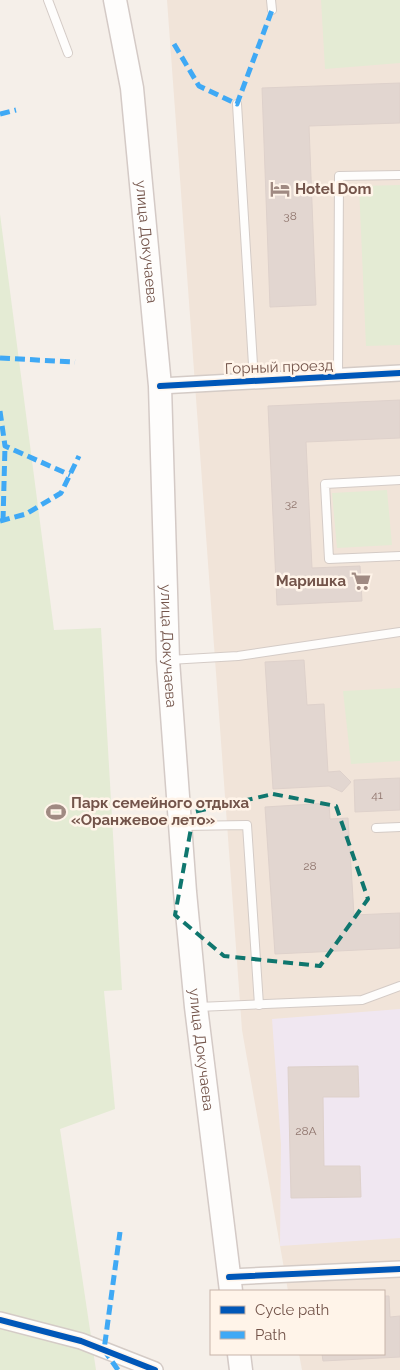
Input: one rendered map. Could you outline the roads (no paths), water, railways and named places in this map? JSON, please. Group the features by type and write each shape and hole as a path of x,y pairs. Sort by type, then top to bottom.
{"main road":[{"name":"улица Докучаева","path":"115,0 132,88 160,386 168,660 180,826 196,1007 230,1284"},
{"path":"239,1355 241,1370"}],"street":[{"name":"Горный проезд","path":"160,386 400,373"},
{"path":"230,1284 400,1269"},
{"path":"0,1320 81,1340 155,1370"}],"lane":[{"path":"48,0 68,53"},
{"path":"271,0 272,10"},
{"path":"237,104 254,381"},
{"path":"338,377 339,176 400,175"},
{"path":"400,480 325,484 329,559 400,556"},
{"path":"168,660 238,656 400,632"},
{"path":"180,826 247,825 259,1005"},
{"path":"376,828 400,827"},
{"path":"196,1007 362,1000 400,986"}],"place":[{"name":"Hotel Dom","path":"280,189"},
{"name":"Маришка","path":"361,581"},
{"name":"Парк семейного отдыха «Оранжевое лето»","path":"56,812"}]}
